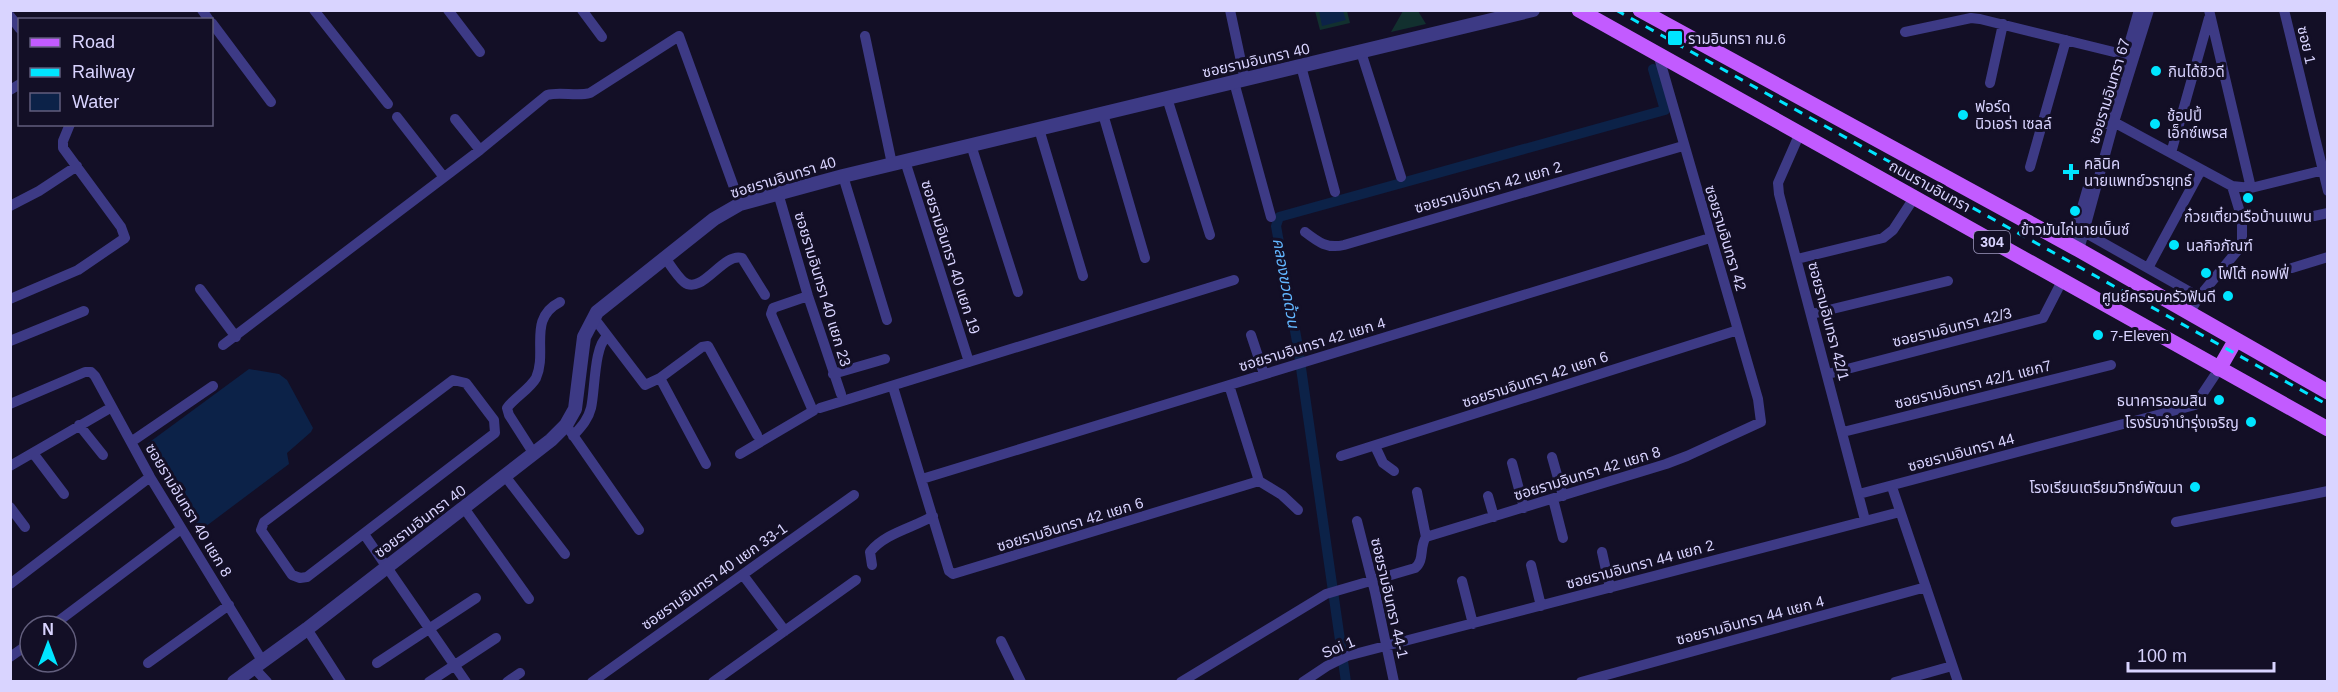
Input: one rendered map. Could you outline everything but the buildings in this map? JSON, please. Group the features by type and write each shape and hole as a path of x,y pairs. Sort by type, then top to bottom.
{"main road":[{"name":"ถนนรามอินทรา","path":"1579,10 2328,429"},
{"name":"ถนนรามอินทรา","path":"1641,11 2075,248 2328,392"},
{"path":"2219,369 2235,341"}],"street":[{"path":"314,10 388,104"},
{"path":"448,10 480,52"},
{"path":"582,10 602,37"},
{"path":"1230,10 1239,81 1271,217"},
{"name":"ซอยรามอินทรา 40","path":"234,681 307,629 534,454 570,430 575,409 584,337 597,312 714,219 740,204 843,176 1533,10"},
{"name":"ซอยรามอินทรา 67","path":"2075,248 2084,232 2139,10"},
{"name":"ซอยรามอินทรา 67","path":"2075,248 2111,121 2149,10"},
{"name":"ซอย 1","path":"2284,10 2328,191"},
{"path":"2171,153 2209,13"},
{"path":"2209,13 2251,188"},
{"path":"1905,32 1971,18 2126,55"},
{"path":"1990,83 2003,24"},
{"path":"213,25 271,102"},
{"path":"224,345 480,150 547,95 554,93 576,96 590,93 679,36 740,204"},
{"name":"ซอยรามอินทรา 40 แยก 19","path":"866,36 899,163 969,362"},
{"path":"2030,167 2066,40"},
{"path":"1360,52 1401,177"},
{"name":"ซอยรามอินทรา 42","path":"1658,54 1761,414 1761,422 1752,427"},
{"path":"1301,66 1335,192"},
{"path":"1167,98 1210,235"},
{"path":"1103,114 1145,258"},
{"path":"397,117 443,177"},
{"path":"454,119 480,150"},
{"path":"2111,121 2232,186 2251,188 2324,170"},
{"path":"10,299 78,270 126,238 121,227 63,148 63,141 69,126"},
{"path":"1039,129 1083,276"},
{"name":"ซอยรามอินทรา 42/1","path":"1800,133 1778,187 1865,520"},
{"path":"971,145 1018,292"},
{"name":"ซอยรามอินทรา 42 แยก 2","path":"1305,232 1318,243 1328,246 1344,245 1683,146"},
{"path":"10,206 39,191 76,166"},
{"path":"2148,268 2201,170"},
{"path":"843,176 887,320"},
{"path":"2189,313 2199,297 2242,245 2242,219 2232,186"},
{"name":"ซอยรามอินทรา 40 แยก 23","path":"778,193 808,296 841,394"},
{"path":"1797,259 1883,238 1893,230 1914,198"},
{"path":"2314,216 2328,213"},
{"path":"2084,232 2199,297"},
{"name":"ซอยรามอินทรา 42 แยก 4","path":"922,479 1710,238"},
{"path":"666,259 683,281 690,285 698,284 732,258 736,256 742,258 765,295"},
{"path":"2292,268 2328,257"},
{"path":"820,408 1234,280"},
{"path":"1812,314 1948,281"},
{"name":"ซอยรามอินทรา 42/3","path":"1828,374 2043,318 2062,281"},
{"path":"200,289 236,336"},
{"path":"740,454 813,411 771,314 773,308 808,296"},
{"path":"534,454 509,415 507,408 535,379 542,322 546,312 560,302"},
{"path":"10,341 84,311"},
{"path":"594,318 645,385 660,378 702,347 708,346 757,435"},
{"name":"ซอยรามอินทรา 42 แยก 6","path":"1341,456 1738,330"},
{"path":"1251,335 1264,374"},
{"path":"607,337 600,346 591,410 585,423 570,430 639,530"},
{"path":"833,374 885,359"},
{"name":"ซอยรามอินทรา 42/1 แยก7","path":"1843,432 2110,365"},
{"name":"ซอยรามอินทรา 44","path":"1958,681 1892,487 2194,405 2219,369"},
{"name":"ซอยรามอินทรา 40 แยก 8","path":"10,404 85,372 91,372 150,477 229,605 267,681"},
{"path":"660,378 706,464"},
{"path":"453,380 466,382 494,420 495,433 364,534 307,577 300,578 292,575 261,530 261,526 453,380"},
{"path":"1229,385 1259,481 1282,495 1298,510"},
{"path":"131,442 213,386"},
{"path":"872,565 870,552 873,549 890,536 933,516 893,387"},
{"path":"10,466 112,406"},
{"path":"79,425 103,455"},
{"name":"ซอยรามอินทรา 42 แยก 8","path":"1426,537 1687,456 1752,427"},
{"path":"1375,446 1383,463 1394,471"},
{"path":"33,453 64,494"},
{"path":"1552,457 1563,538"},
{"path":"1512,463 1524,508"},
{"path":"505,476 565,554"},
{"path":"10,584 150,477"},
{"name":"ซอยรามอินทรา 42 แยก 6","path":"933,516 949,571 958,574 1259,481"},
{"path":"1859,494 1892,487"},
{"path":"2176,522 2328,491"},
{"path":"1181,681 1326,594 1408,571 1418,566 1426,537 1417,492"},
{"name":"ซอยรามอินทรา 40 แยก 33-1","path":"592,681 854,495"},
{"path":"1488,496 1494,517"},
{"path":"10,507 25,527"},
{"path":"464,508 530,599"},
{"name":"ซอยรามอินทรา 44 แยก 2","path":"1387,646 1900,512"},
{"name":"ซอยรามอินทรา 44-1","path":"1357,521 1394,681"},
{"path":"68,614 181,529"},
{"path":"364,534 466,681"},
{"path":"1602,552 1610,588"},
{"path":"1531,565 1541,606"},
{"path":"743,575 785,631"},
{"path":"714,681 856,580"},
{"path":"1461,581 1473,624"},
{"name":"ซอยรามอินทรา 44 แยก 4","path":"1581,681 1926,587"},
{"path":"377,663 476,598"},
{"path":"148,663 229,605"},
{"path":"307,629 340,681"},
{"path":"429,681 496,638"},
{"path":"1001,641 1021,681"},
{"name":"Soi 1","path":"1303,681 1342,658 1387,646"},
{"path":"1895,681 1952,666"},
{"path":"507,681 520,673"}],"green space":[{"path":"1315,11 1347,11 1350,23 1320,30"},
{"path":"1403,11 1418,11 1426,24 1391,32"}],"water":[{"path":"1319,11 1343,11 1346,20 1322,26"},
{"path":"249,369 279,374 287,380 313,428 287,453 289,464 197,533 147,444"}],"waterway":[{"name":"คลองขวดด้วน","path":"1346,682 1298,347 1276,226 1279,217 1665,110 1653,69"}],"railway":[{"path":"1616,10 2328,405"}],"place":[{"name":"รามอินทรา กม.6","path":"1675,38"},
{"name":"กินได้ชิวดี","path":"2156,71"},
{"name":"ฟอร์ด นิวเอร่า เซลล์","path":"1963,115"},
{"name":"ช้อปปี้ เอ็กซ์เพรส","path":"2155,124"},
{"name":"คลินิค นายแพทย์วรายุทธ์","path":"2071,172"},
{"name":"ก๋วยเตี๋ยวเรือบ้านแพน","path":"2248,198"},
{"name":"ข้าวมันไก่นายเบ็นซ์","path":"2075,211"},
{"name":"นลกิจภัณฑ์","path":"2174,245"},
{"name":"โฟโต้ คอฟฟี่","path":"2206,273"},
{"name":"ศูนย์ครอบครัวฟันดี","path":"2228,296"},
{"name":"7-Eleven","path":"2098,335"},
{"name":"ธนาคารออมสิน","path":"2219,400"},
{"name":"โรงรับจำนำรุ่งเจริญ","path":"2251,422"},
{"name":"โรงเรียนเตรียมวิทย์พัฒนา","path":"2195,487"}]}
